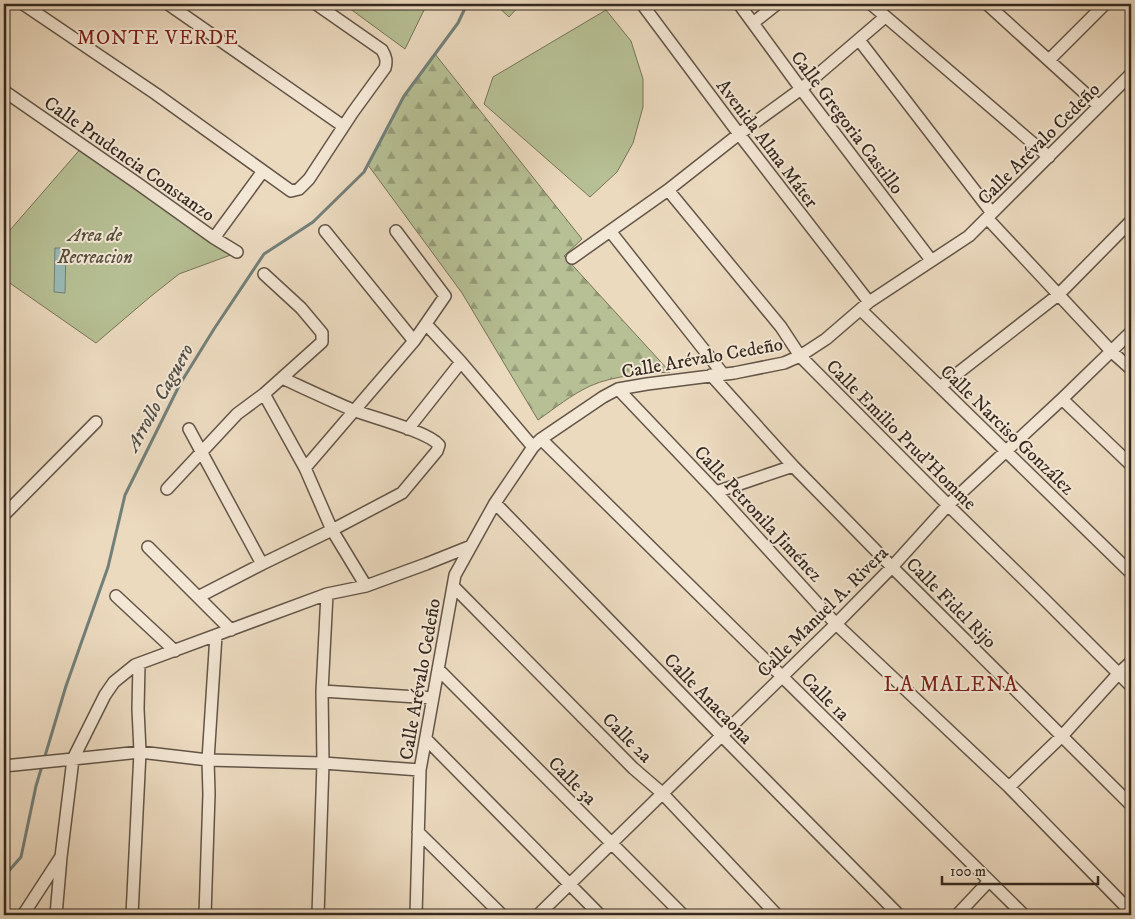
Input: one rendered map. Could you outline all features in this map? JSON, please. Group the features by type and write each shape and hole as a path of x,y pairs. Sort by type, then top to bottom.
{"street":[{"path":"23,4 156,94 291,191 299,189 308,180 343,126 385,68 386,62 386,57 382,50 316,4"},
{"path":"168,4 343,126"},
{"name":"Avenida Alma Máter","path":"642,4 865,306"},
{"name":"Calle Gregoria Castillo","path":"739,4 931,260"},
{"path":"753,23 777,4"},
{"path":"870,4 1049,157"},
{"path":"987,4 1099,106"},
{"path":"1049,60 1105,4"},
{"path":"572,258 668,190 739,134 801,89 885,17"},
{"path":"859,40 989,216 1058,295 1112,352 1131,369"},
{"name":"Calle Arévalo Cedeño","path":"416,915 420,770 455,575 496,503 537,443 603,396 618,389 734,373 784,363 800,356 826,339 865,306 931,260 970,236 1131,74"},
{"name":"Calle Prudencia Constanzo","path":"4,91 236,252"},
{"path":"214,238 263,171"},
{"name":"Calle Emilio Prud'Homme","path":"668,190 781,327 800,356 1131,686"},
{"path":"940,387 1058,295 1131,221"},
{"path":"325,231 414,341"},
{"path":"305,468 414,341 445,296 396,231"},
{"path":"610,231 723,374"},
{"path":"167,489 238,414 264,394 322,342 322,333 301,308 264,274"},
{"name":"Calle Narciso González","path":"865,306 940,387 1131,573"},
{"name":"Calle 1a","path":"426,324 537,443 782,677 1024,915"},
{"name":"Calle Manuel A. Rivera","path":"538,915 836,624 892,567 948,505 1131,332"},
{"path":"408,429 461,362"},
{"name":"Calle Fidel Rijo","path":"711,375 793,466 1131,805"},
{"path":"198,597 402,493 437,451 439,445 434,440 354,410 282,378"},
{"name":"Calle Petronila Jiménez","path":"618,389 716,492 836,624 1009,787 1131,912"},
{"path":"264,394 305,468 332,530 366,586"},
{"path":"1062,399 1131,466"},
{"path":"4,515 96,422"},
{"path":"189,429 262,564"},
{"path":"716,492 793,466"},
{"name":"Calle Anacaona","path":"496,503 899,915"},
{"path":"56,915 60,857 73,759 114,682 135,665 327,594 366,586 471,546"},
{"path":"148,547 231,630"},
{"name":"Calle 2a","path":"453,586 633,768 662,793 778,915"},
{"path":"318,915 323,763 322,691 327,594"},
{"path":"116,596 175,650"},
{"path":"205,915 209,794 208,760 216,635"},
{"path":"1009,787 1062,736 1131,662"},
{"path":"132,915 140,752 138,709 139,664"},
{"name":"Calle 3a","path":"438,669 683,915"},
{"path":"322,691 433,698"},
{"path":"426,739 600,915"},
{"path":"4,766 140,752 208,760 323,763 420,770"},
{"path":"418,832 502,915"},
{"path":"23,915 60,857"},
{"path":"957,915 989,881"}],"green space":[{"path":"353,4 427,4 405,49 349,8"},
{"path":"495,4 521,4 509,17"},
{"path":"606,10 631,41 643,79 643,107 633,143 617,172 590,197 484,104 493,77"},
{"path":"435,54 582,239 564,256 670,372 609,379 600,382 576,393 538,420 462,293 368,165 404,96"},
{"name":"Area de Recreacion","path":"83,146 236,253 179,274 96,343 4,279 4,237"}],"water":[{"path":"55,248 66,248 65,293 54,292"}],"waterway":[{"name":"Arrollo Caguero","path":"4,872 7,873 21,857 36,786 66,686 108,567 125,495 180,384 264,254 313,222 364,172 404,96 458,23 467,4"}],"district":[{"name":"MONTE VERDE","path":"158,37"},
{"name":"LA MALENA","path":"951,684"}]}
